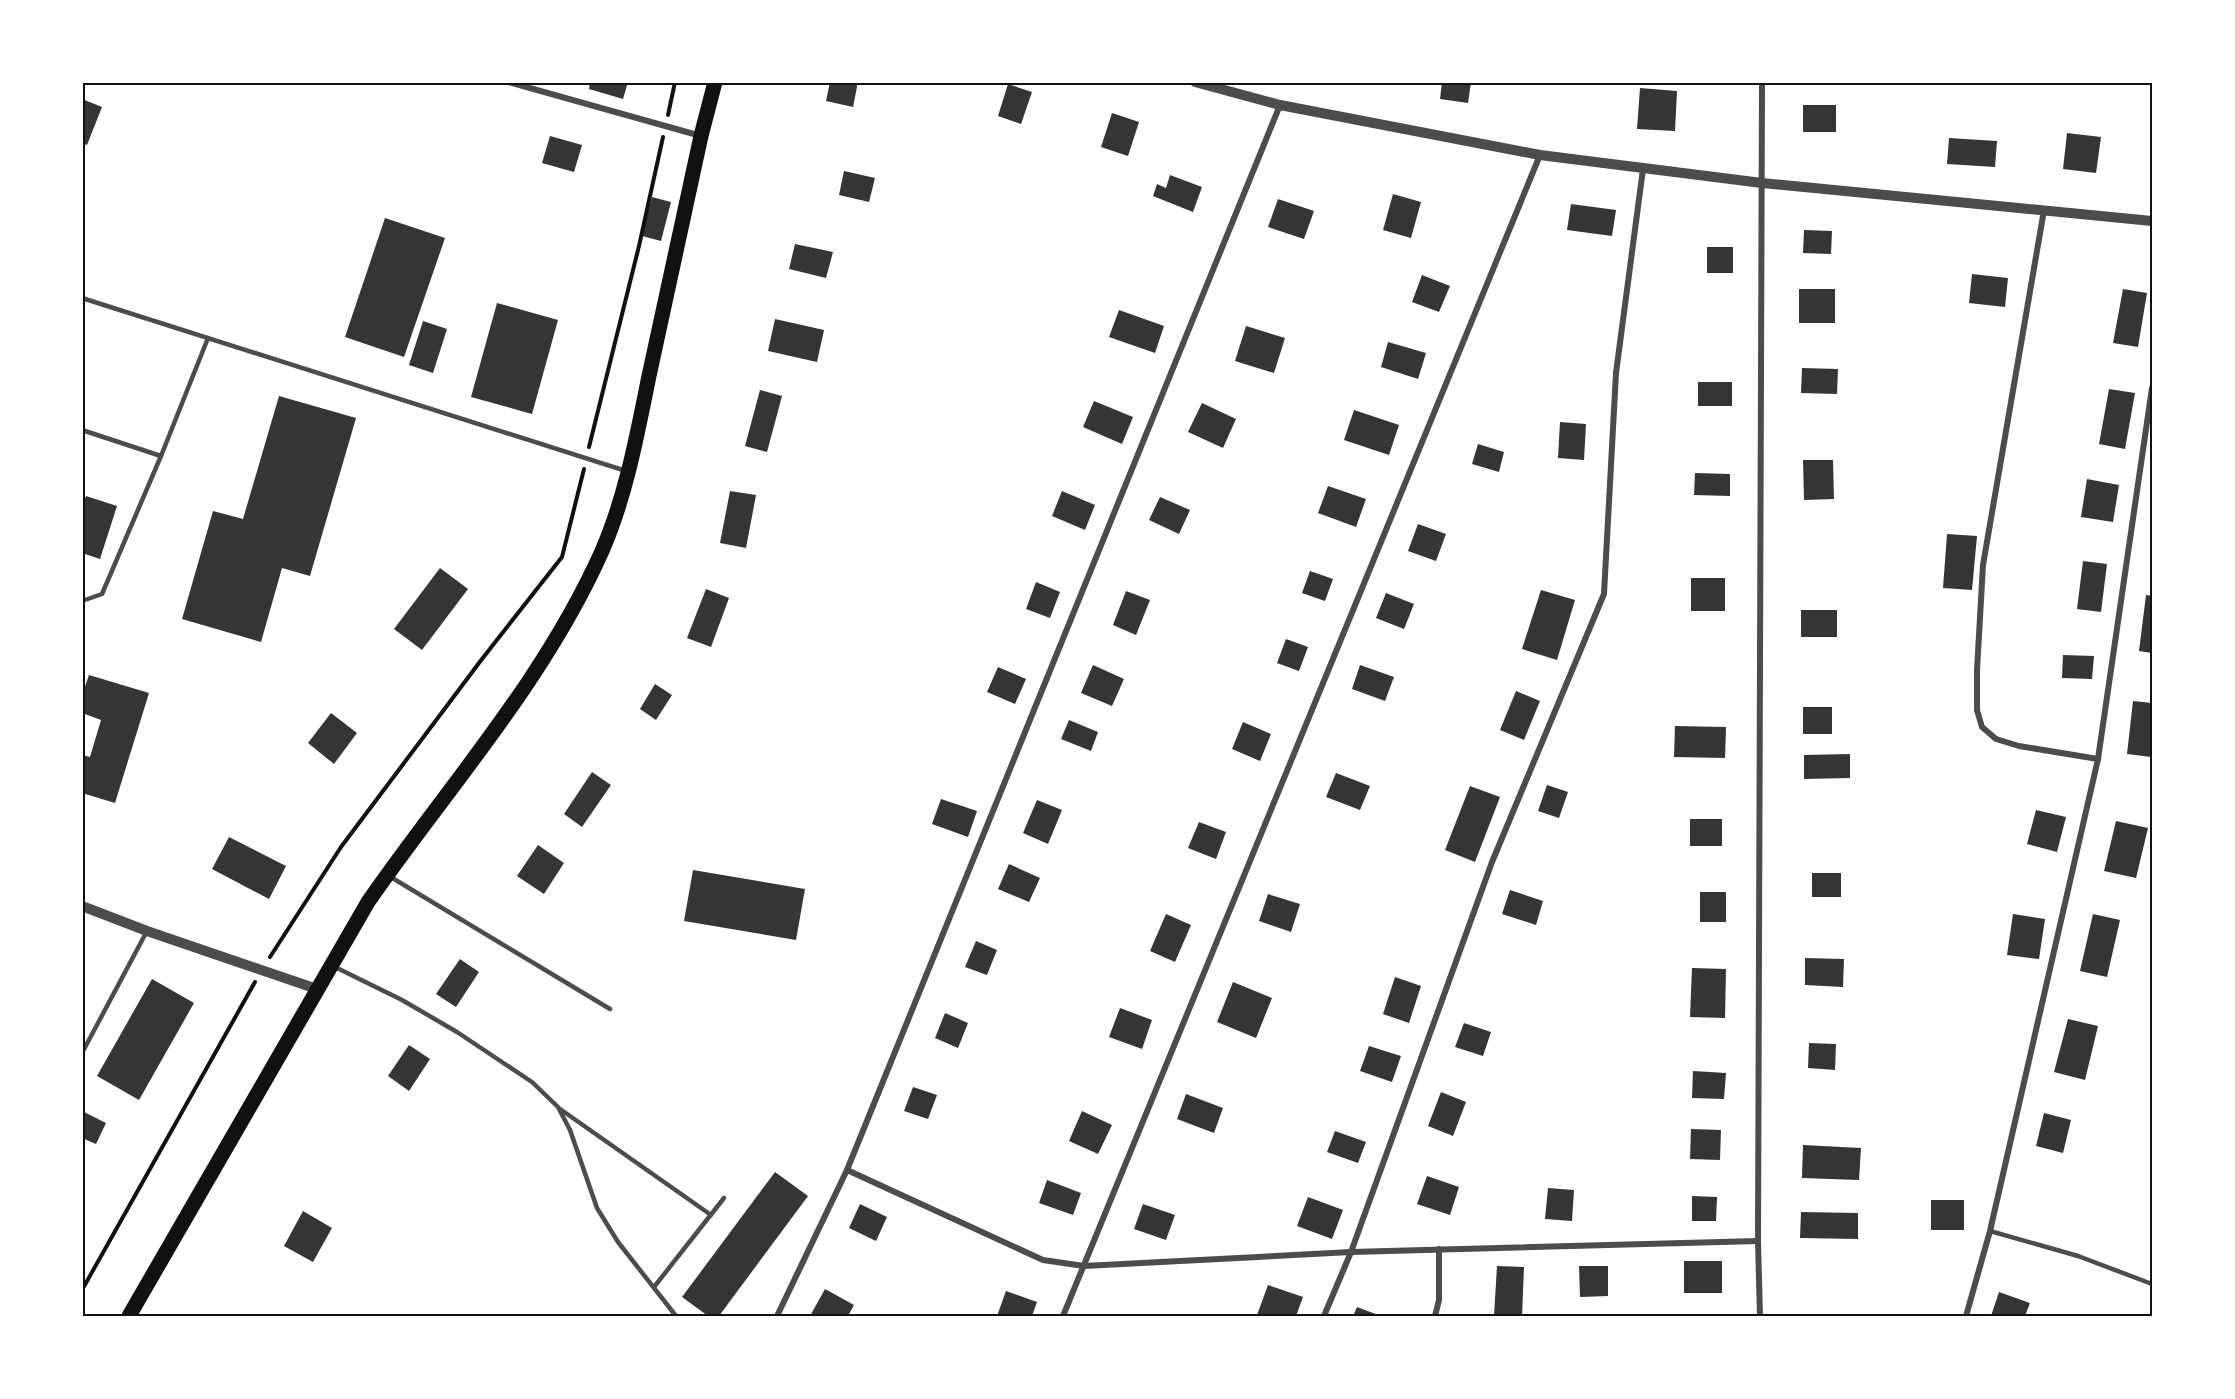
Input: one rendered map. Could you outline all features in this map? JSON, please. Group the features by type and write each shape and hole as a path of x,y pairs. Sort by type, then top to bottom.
{"main road":[{"path":"129,1317 368,902 511,710 571,615 603,549 628,472 701,136 716,82"}],"street":[{"path":"508,82 701,136"},
{"path":"1195,82 1280,105 1540,155 1762,183 2152,221"},
{"path":"1760,1317 1758,1241 1762,82"},
{"path":"777,1317 847,1170 1280,105"},
{"path":"1063,1317 1540,155"},
{"path":"1324,1317 1351,1252 1492,862 1604,594 1616,373 1643,169"},
{"path":"2044,210 1983,565 1977,710 1982,727 1996,739 2019,746 2098,759"},
{"path":"1966,1317 1990,1231 2098,759 2152,388"},
{"path":"82,906 147,931 317,989"},
{"path":"847,1170 1043,1260 1084,1266 1351,1252 1758,1241"},
{"path":"1435,1317 1439,1300 1439,1249"}],"lane":[{"path":"82,298 628,472"},
{"path":"82,601 102,594 208,338"},
{"path":"82,430 161,456"},
{"path":"387,874 610,1010"},
{"path":"82,1053 147,931"},
{"path":"331,964 402,1000 457,1032 532,1082 558,1107 711,1215"},
{"path":"558,1107 570,1130 597,1208 618,1242 676,1317"},
{"path":"654,1287 724,1198"},
{"path":"1990,1231 2078,1256 2152,1284"}],"path":[{"path":"82,1290 262,970 341,847 482,659 562,558 639,246 675,82"}],"building":[{"path":"590,82 628,82 623,99 589,89"},
{"path":"830,82 858,82 853,107 826,101"},
{"path":"1442,82 1471,82 1468,103 1440,99"},
{"path":"1008,84 1032,92 1021,124 998,116"},
{"path":"1640,88 1677,91 1675,131 1637,129"},
{"path":"82,99 102,107 87,145 82,143"},
{"path":"1803,105 1836,105 1836,132 1803,132"},
{"path":"1112,113 1139,122 1128,156 1101,147"},
{"path":"2067,133 2101,137 2096,173 2063,169"},
{"path":"550,136 582,145 574,172 542,163"},
{"path":"1949,138 1997,141 1995,167 1947,164"},
{"path":"844,171 875,178 869,202 839,195"},
{"path":"1170,175 1202,187 1193,212 1153,196 1157,184 1166,188"},
{"path":"1393,194 1421,202 1411,238 1383,230"},
{"path":"652,197 671,202 661,241 642,236"},
{"path":"1278,199 1314,211 1304,239 1268,227"},
{"path":"1571,204 1616,210 1612,236 1567,230"},
{"path":"385,218 445,238 404,357 345,337"},
{"path":"1804,230 1832,231 1831,254 1803,253"},
{"path":"795,244 833,252 826,278 789,269"},
{"path":"1707,247 1733,247 1733,273 1707,273"},
{"path":"1972,274 2008,278 2005,307 1969,303"},
{"path":"1422,275 1450,286 1439,312 1412,302"},
{"path":"1799,289 1835,289 1835,323 1799,323"},
{"path":"2123,289 2147,293 2138,347 2113,343"},
{"path":"497,303 558,320 532,414 471,397"},
{"path":"1119,310 1164,326 1155,353 1109,337"},
{"path":"775,319 824,330 817,362 768,351"},
{"path":"423,321 447,329 433,373 409,365"},
{"path":"1246,326 1285,338 1274,373 1235,361"},
{"path":"1388,342 1426,353 1418,379 1381,367"},
{"path":"1802,368 1838,369 1837,394 1801,393"},
{"path":"1698,382 1732,382 1732,406 1698,406"},
{"path":"2109,389 2135,393 2125,449 2099,444"},
{"path":"760,390 782,396 767,452 745,446"},
{"path":"279,396 356,418 310,576 282,568 261,642 182,619 213,511 243,519"},
{"path":"1094,401 1133,417 1122,444 1083,427"},
{"path":"1202,403 1236,419 1223,448 1188,432"},
{"path":"1354,410 1399,425 1389,455 1344,440"},
{"path":"1560,422 1586,424 1584,460 1558,458"},
{"path":"1478,444 1504,452 1499,472 1472,464"},
{"path":"1803,460 1833,460 1834,499 1804,500"},
{"path":"1695,473 1730,474 1730,496 1694,495"},
{"path":"2087,479 2119,485 2113,522 2081,517"},
{"path":"1328,486 1366,499 1356,527 1318,513"},
{"path":"730,491 756,495 746,548 720,543"},
{"path":"1062,491 1095,505 1085,530 1052,516"},
{"path":"86,496 117,506 100,559 82,553 82,506"},
{"path":"1160,497 1190,510 1179,534 1149,520"},
{"path":"1418,524 1446,534 1436,561 1408,551"},
{"path":"1947,534 1977,536 1972,590 1943,588"},
{"path":"2083,561 2107,564 2101,612 2077,609"},
{"path":"440,568 468,589 422,650 394,629"},
{"path":"1310,571 1333,579 1325,601 1302,593"},
{"path":"1691,578 1725,578 1725,611 1691,611"},
{"path":"1036,582 1060,592 1050,618 1026,609"},
{"path":"706,589 729,598 711,647 687,638"},
{"path":"1541,590 1575,600 1557,660 1522,649"},
{"path":"1126,591 1150,600 1136,635 1113,625"},
{"path":"1386,593 1414,604 1404,629 1376,618"},
{"path":"2146,595 2152,596 2152,653 2139,651"},
{"path":"1801,610 1837,610 1837,637 1801,637"},
{"path":"1286,639 1308,647 1299,671 1277,663"},
{"path":"2063,655 2094,656 2092,679 2062,678"},
{"path":"1093,665 1124,679 1112,706 1081,693"},
{"path":"1360,665 1394,677 1385,701 1352,689"},
{"path":"998,667 1026,679 1015,704 987,692"},
{"path":"89,675 149,693 115,803 82,793 82,755 90,757 101,720 82,713 82,695"},
{"path":"655,684 672,695 656,720 640,709"},
{"path":"1516,691 1540,701 1524,740 1500,730"},
{"path":"2133,701 2152,703 2151,757 2127,754"},
{"path":"1803,707 1832,707 1832,734 1803,734"},
{"path":"331,713 357,733 334,764 308,743"},
{"path":"1069,720 1098,732 1091,751 1061,739"},
{"path":"1243,722 1271,734 1260,761 1232,749"},
{"path":"1675,726 1726,727 1725,758 1674,757"},
{"path":"1850,754 1850,778 1804,779 1804,755"},
{"path":"592,772 611,785 582,827 564,814"},
{"path":"1336,773 1370,786 1360,810 1326,797"},
{"path":"1547,785 1568,792 1559,818 1538,811"},
{"path":"1470,786 1500,797 1475,862 1445,850"},
{"path":"941,799 977,811 968,837 932,824"},
{"path":"1037,800 1062,810 1048,844 1023,833"},
{"path":"2036,810 2066,817 2057,852 2027,844"},
{"path":"1690,819 1722,819 1722,846 1690,846"},
{"path":"2116,821 2148,828 2136,878 2104,871"},
{"path":"1199,822 1226,832 1216,859 1188,848"},
{"path":"229,837 286,866 269,899 212,869"},
{"path":"538,845 564,863 544,894 517,876"},
{"path":"1009,864 1040,878 1029,902 998,889"},
{"path":"693,870 805,889 796,940 684,921"},
{"path":"1812,873 1841,873 1841,897 1812,897"},
{"path":"1510,890 1543,901 1536,925 1502,914"},
{"path":"1700,892 1726,892 1726,922 1700,922"},
{"path":"1268,894 1300,904 1291,932 1259,921"},
{"path":"1166,914 1191,925 1175,962 1150,951"},
{"path":"2013,914 2045,919 2039,959 2007,955"},
{"path":"2093,914 2120,920 2107,977 2080,971"},
{"path":"976,941 997,950 987,975 965,967"},
{"path":"1805,958 1844,959 1843,987 1805,985"},
{"path":"460,959 479,972 456,1007 436,994"},
{"path":"1692,968 1726,969 1725,1018 1690,1017"},
{"path":"1395,977 1421,986 1409,1023 1383,1014"},
{"path":"152,979 194,1003 139,1100 97,1076"},
{"path":"1233,982 1272,998 1256,1038 1217,1022"},
{"path":"1120,1008 1152,1020 1142,1049 1109,1037"},
{"path":"945,1013 968,1023 958,1048 935,1038"},
{"path":"2068,1019 2098,1026 2085,1080 2054,1072"},
{"path":"1464,1023 1491,1032 1483,1056 1455,1047"},
{"path":"1809,1043 1836,1044 1835,1070 1808,1068"},
{"path":"409,1045 430,1059 409,1091 388,1076"},
{"path":"1369,1046 1401,1056 1392,1082 1360,1071"},
{"path":"1693,1071 1726,1073 1724,1099 1692,1098"},
{"path":"913,1087 937,1095 928,1119 904,1111"},
{"path":"1441,1092 1466,1102 1453,1136 1428,1126"},
{"path":"1186,1094 1223,1108 1214,1133 1177,1119"},
{"path":"82,1111 106,1123 96,1144 82,1138"},
{"path":"1082,1111 1112,1125 1098,1154 1069,1141"},
{"path":"2044,1113 2071,1120 2063,1153 2036,1146"},
{"path":"1691,1129 1721,1130 1720,1160 1690,1159"},
{"path":"1335,1131 1366,1142 1358,1163 1327,1152"},
{"path":"1803,1145 1861,1148 1859,1180 1802,1178"},
{"path":"775,1172 808,1196 719,1316 708,1316 682,1297"},
{"path":"1427,1176 1459,1187 1450,1215 1417,1204"},
{"path":"1047,1180 1081,1193 1073,1215 1039,1203"},
{"path":"1548,1188 1574,1190 1572,1221 1545,1219"},
{"path":"1692,1196 1717,1197 1716,1221 1692,1221"},
{"path":"1308,1197 1343,1210 1332,1239 1297,1226"},
{"path":"1931,1200 1964,1200 1964,1230 1931,1230"},
{"path":"860,1204 887,1217 876,1241 849,1228"},
{"path":"1143,1204 1175,1215 1166,1240 1134,1229"},
{"path":"303,1211 332,1228 313,1262 284,1246"},
{"path":"1801,1212 1858,1213 1858,1239 1800,1238"},
{"path":"1684,1261 1722,1261 1722,1293 1684,1293"},
{"path":"1497,1266 1524,1267 1522,1316 1494,1316"},
{"path":"1579,1266 1608,1266 1608,1296 1580,1297"},
{"path":"1268,1285 1303,1297 1296,1316 1257,1315"},
{"path":"825,1289 854,1305 848,1316 810,1316"},
{"path":"1006,1291 1037,1302 1032,1316 997,1316"},
{"path":"1999,1292 2030,1303 2025,1316 1991,1316"},
{"path":"1357,1307 1381,1316 1353,1316"}]}
